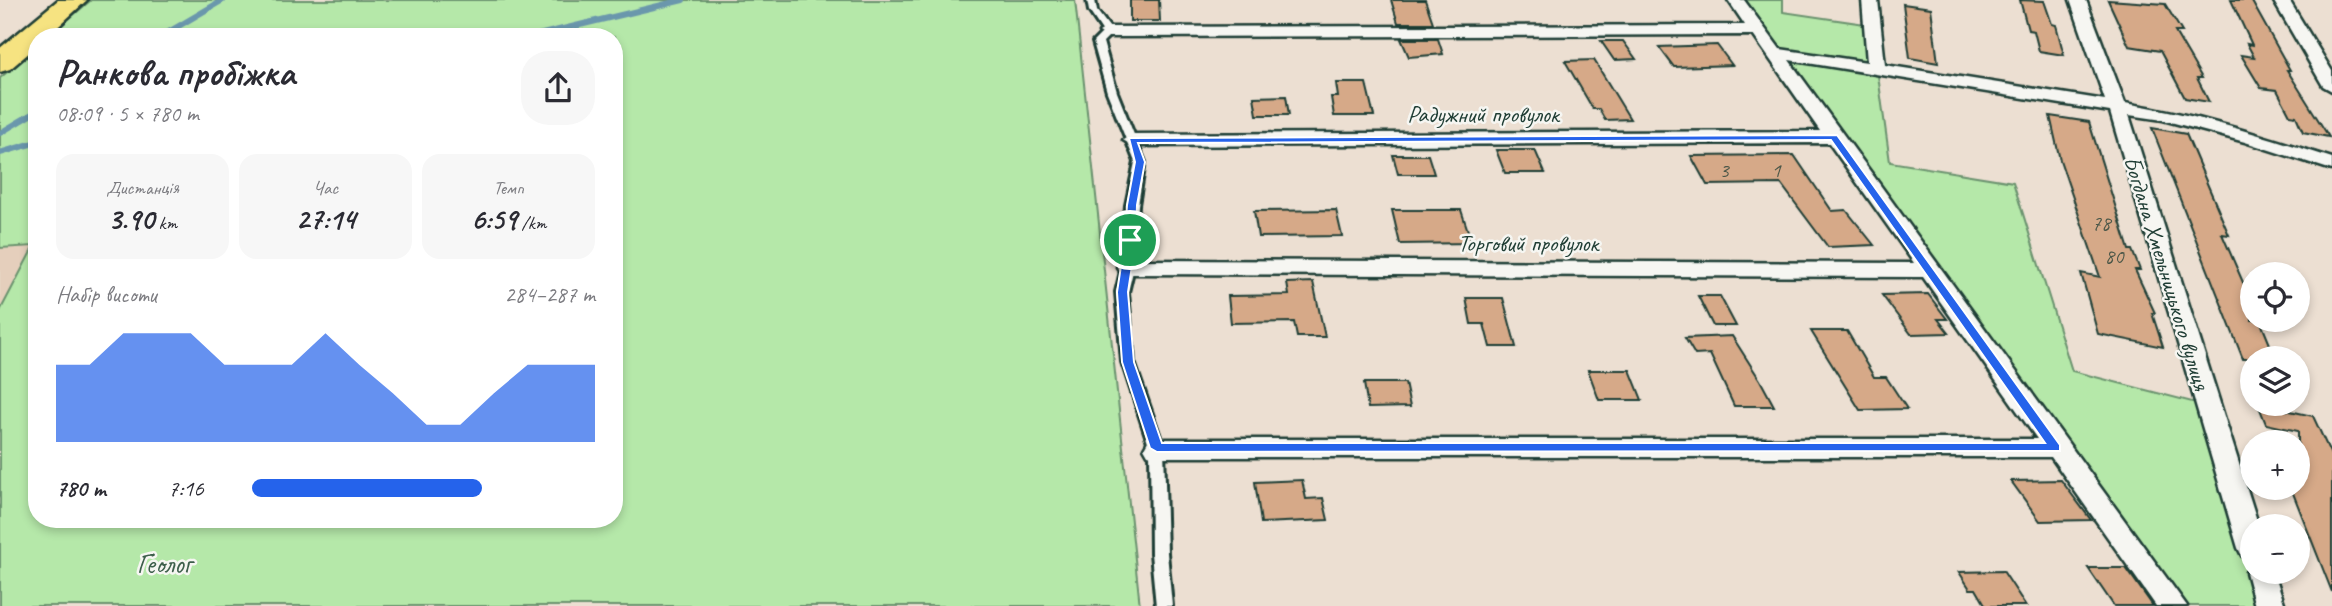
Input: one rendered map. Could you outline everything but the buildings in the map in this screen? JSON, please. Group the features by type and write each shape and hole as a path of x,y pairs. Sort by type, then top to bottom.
{"main road":[{"path":"0,35 43,0"},
{"path":"41,28 74,0"},
{"path":"0,63 28,39"}],"street":[{"path":"1736,0 2172,606"},
{"path":"1870,0 1877,70"},
{"name":"Богдана Хмельницького вулиця","path":"2078,0 2118,110 2242,514"},
{"path":"2281,0 2332,86"},
{"path":"1108,32 1758,30"},
{"path":"1775,53 2118,110 2164,115 2209,125 2332,164"},
{"name":"Радужний провулок","path":"1133,140 1834,137"},
{"name":"Торговий провулок","path":"1128,267 1929,271"},
{"path":"1157,448 2056,448"},
{"path":"2264,584 2270,606"}],"lane":[{"path":"1091,0 1093,11 1108,32 1098,42 1112,92 1140,162 1132,205 1128,267 1122,292 1128,362 1157,448 1159,553 1164,606"}],"shaded area":[{"path":"28,246 28,257 0,311 0,248"}],"green space":[{"name":"Геолог","path":"91,0 1075,0 1140,606 0,606 0,311 28,257 28,528 623,528 623,28 58,28"},
{"path":"1736,0 1783,0 1783,12 1871,25 1890,162 2013,182 2072,371 2208,406 2241,514 2240,584 2258,584 2270,606 2172,606"},
{"path":"28,55 28,246 0,248 0,78"}],"waterway":[{"path":"175,28 223,0"},
{"path":"567,28 683,0"},
{"path":"0,133 28,116"},
{"path":"0,153 28,145"}],"route":[{"path":"1834,137 2056,448 1157,448 1128,362 1122,292 1128,267 1130,240 1132,205 1140,162 1133,140 1834,137"}]}
